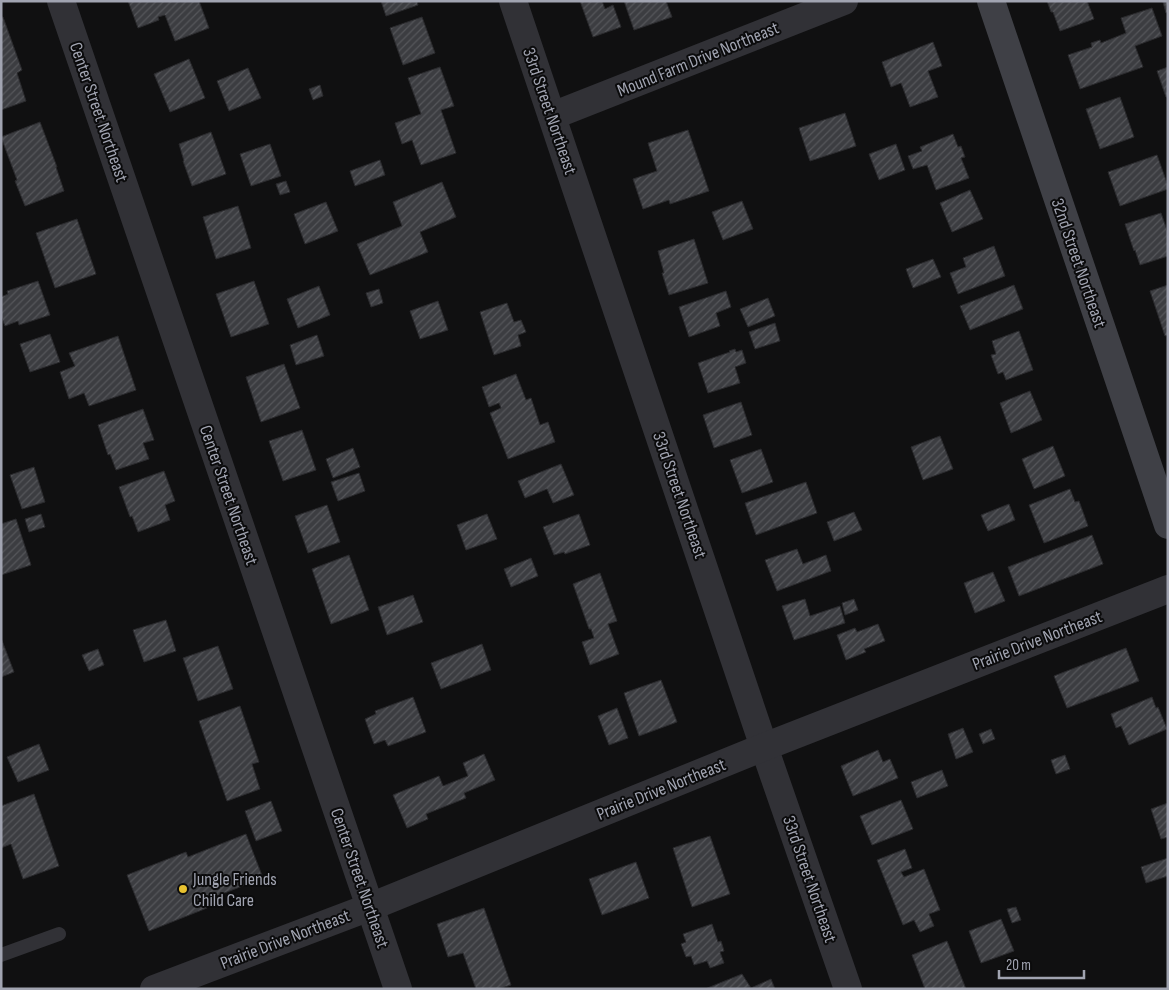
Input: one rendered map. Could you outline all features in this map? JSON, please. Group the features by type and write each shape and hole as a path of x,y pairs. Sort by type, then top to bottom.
{"main road":[{"name":"32nd Street Northeast","path":"991,1 1168,525"}],"street":[{"name":"Center Street Northeast","path":"61,1 398,989"},
{"name":"33rd Street Northeast","path":"513,1 764,746 848,989"},
{"name":"Mound Farm Drive Northeast","path":"552,116 844,1"},
{"name":"Prairie Drive Northeast","path":"154,989 370,907 764,746 1168,589"}],"lane":[{"path":"1,955 59,934"}],"building":[{"path":"128,1 199,1 209,28 175,41 165,15 158,17 159,20 138,28"},
{"path":"381,1 417,1 418,5 386,16"},
{"path":"580,1 602,1 605,9 613,5 621,27 593,37"},
{"path":"624,1 666,1 672,17 634,30"},
{"path":"1047,1 1087,1 1094,19 1060,31"},
{"path":"1168,1 1168,12 1166,13 1163,2"},
{"path":"1152,8 1162,36 1135,46 1143,67 1080,89 1068,55 1092,47 1091,43 1100,40 1101,43 1126,33 1121,18"},
{"path":"1,17 3,17 22,70 17,73 26,101 1,110"},
{"path":"422,17 435,53 403,65 390,28"},
{"path":"933,42 942,66 928,71 938,97 910,107 901,83 891,87 882,62"},
{"path":"189,59 205,98 170,112 154,74"},
{"path":"440,67 454,106 441,110 456,153 421,165 412,140 402,144 395,123 421,114 408,78"},
{"path":"1168,67 1168,97 1166,97 1157,71"},
{"path":"248,68 261,98 229,111 217,81"},
{"path":"320,85 323,96 313,100 309,89"},
{"path":"1120,97 1134,137 1100,149 1086,109"},
{"path":"845,113 856,146 810,161 799,128"},
{"path":"40,122 64,191 25,206 1,137"},
{"path":"688,130 709,191 670,204 669,200 643,209 633,179 657,171 648,143"},
{"path":"211,132 226,174 192,186 179,144"},
{"path":"953,134 958,147 961,146 965,157 961,158 969,178 936,190 927,165 913,169 908,156 922,151 920,147"},
{"path":"270,144 281,176 251,186 240,154"},
{"path":"896,144 905,170 879,180 869,154"},
{"path":"1157,155 1168,189 1120,206 1108,172"},
{"path":"380,160 385,175 355,186 350,171"},
{"path":"286,181 290,192 280,195 276,184"},
{"path":"442,182 456,217 420,232 428,252 370,275 357,244 402,226 393,202"},
{"path":"970,190 983,219 952,232 940,203"},
{"path":"742,201 753,229 723,240 712,212"},
{"path":"326,202 338,231 305,244 294,214"},
{"path":"238,206 251,248 216,259 203,217"},
{"path":"1161,213 1168,233 1168,256 1140,265 1125,224"},
{"path":"77,219 96,274 55,288 36,233"},
{"path":"694,239 708,283 669,295 658,251"},
{"path":"994,246 1005,276 958,294 950,273 966,267 963,258"},
{"path":"933,259 941,277 913,288 906,269"},
{"path":"38,281 50,315 19,325 18,321 5,326 1,316 1,297 8,294 7,291"},
{"path":"254,281 269,324 231,337 216,294"},
{"path":"1014,285 1023,309 970,330 960,306"},
{"path":"1168,285 1168,335 1165,336 1150,291"},
{"path":"319,286 330,315 298,328 287,299"},
{"path":"379,289 383,303 371,307 366,293"},
{"path":"726,291 731,307 716,313 720,326 689,337 679,307"},
{"path":"768,298 775,316 748,327 740,309"},
{"path":"438,301 448,330 420,339 410,311"},
{"path":"507,303 514,322 521,320 526,332 518,335 521,346 494,355 480,312"},
{"path":"775,323 780,341 755,349 749,332"},
{"path":"1019,331 1033,370 1006,380 1003,372 998,374 991,355 996,354 992,341"},
{"path":"50,334 60,362 30,372 20,344"},
{"path":"317,335 324,356 296,365 290,345"},
{"path":"118,336 136,390 89,406 84,393 69,399 60,372 75,366 69,353"},
{"path":"735,349 736,352 742,350 746,363 735,367 740,383 708,393 698,363"},
{"path":"284,364 300,408 261,422 246,377"},
{"path":"516,374 526,400 531,398 540,425 548,422 555,442 508,459 490,413 501,408 499,403 489,407 482,387"},
{"path":"1030,391 1042,420 1011,433 1000,403"},
{"path":"741,402 752,435 714,448 703,415"},
{"path":"143,409 154,440 143,443 149,459 116,470 110,454 108,455 98,425"},
{"path":"302,430 316,470 283,481 269,441"},
{"path":"940,436 953,469 923,480 911,447"},
{"path":"1053,446 1065,476 1034,489 1022,459"},
{"path":"353,448 360,467 333,478 326,459"},
{"path":"761,449 773,482 742,493 730,460"},
{"path":"561,464 574,495 553,503 547,489 525,498 518,481"},
{"path":"34,467 45,502 22,509 10,475"},
{"path":"164,471 175,501 165,505 170,520 138,532 132,516 130,517 119,487"},
{"path":"359,473 365,491 338,501 331,482"},
{"path":"806,482 817,513 756,535 745,503"},
{"path":"1070,489 1075,502 1079,501 1088,526 1044,543 1029,505"},
{"path":"1009,504 1015,520 988,531 981,515"},
{"path":"327,505 340,542 308,553 295,516"},
{"path":"854,512 862,530 834,541 827,522"},
{"path":"41,514 45,527 29,532 25,519"},
{"path":"487,514 497,539 466,550 457,525"},
{"path":"579,514 590,545 565,554 564,552 554,555 543,527"},
{"path":"16,519 31,565 1,575 1,524"},
{"path":"1092,535 1103,564 1019,596 1008,567"},
{"path":"797,549 803,564 826,555 831,571 777,591 765,560"},
{"path":"349,555 369,610 331,624 312,569"},
{"path":"531,558 538,576 511,587 504,569"},
{"path":"993,572 1005,601 975,613 964,583"},
{"path":"600,573 617,621 608,624 619,654 590,665 582,642 594,638 573,584"},
{"path":"413,595 423,622 387,635 378,607"},
{"path":"805,599 810,616 840,606 845,623 794,640 782,606"},
{"path":"854,599 858,610 845,615 842,603"},
{"path":"166,620 176,651 144,662 133,630"},
{"path":"878,624 885,641 864,649 866,652 846,660 837,635 855,628 857,632"},
{"path":"1,638 14,672 1,677"},
{"path":"482,644 491,670 441,689 431,663"},
{"path":"218,646 233,689 198,701 183,658"},
{"path":"1126,648 1139,681 1067,708 1054,676"},
{"path":"98,649 104,665 89,671 82,655"},
{"path":"661,680 677,722 639,736 624,693"},
{"path":"413,697 426,732 388,746 385,740 374,744 365,719 376,714 375,711"},
{"path":"1152,697 1167,729 1129,745 1121,726 1116,728 1111,714"},
{"path":"240,706 259,762 252,764 260,789 227,801 199,721"},
{"path":"617,708 628,738 609,745 598,716"},
{"path":"963,728 973,752 956,759 948,734"},
{"path":"991,729 995,739 983,744 979,734"},
{"path":"39,744 49,770 18,782 7,757"},
{"path":"878,750 883,762 890,759 898,778 853,796 841,766"},
{"path":"484,754 495,780 464,793 466,798 426,814 428,819 407,828 393,795 439,776 443,786 468,776 463,763"},
{"path":"1065,755 1070,769 1056,774 1051,760"},
{"path":"942,770 948,786 917,798 911,782"},
{"path":"34,794 59,866 23,879 11,844 1,848 1,806"},
{"path":"901,800 913,829 872,845 860,816"},
{"path":"271,801 282,831 256,841 245,811"},
{"path":"1168,803 1168,837 1161,839 1151,809"},
{"name":"Jungle Friends Child Care","path":"246,834 263,878 204,901 207,908 149,931 127,875 186,852 188,857"},
{"path":"710,836 730,894 692,907 673,848"},
{"path":"905,849 912,868 901,872 904,877 924,869 940,910 929,914 934,926 920,932 914,920 903,925 877,860"},
{"path":"1168,858 1168,876 1146,883 1141,867"},
{"path":"636,862 649,898 602,915 589,879"},
{"path":"1016,907 1021,920 1012,923 1007,909"},
{"path":"484,908 511,985 498,989 476,989 463,953 448,957 437,924"},
{"path":"1001,919 1014,951 981,963 969,931"},
{"path":"712,924 718,942 721,941 724,951 720,952 724,963 710,968 707,961 694,965 691,956 686,957 681,944 686,942 683,934"},
{"path":"947,941 966,989 925,989 912,955"},
{"path":"742,974 751,988 771,979 775,989 705,989"}],"place":[{"name":"Jungle Friends Child Care","path":"183,889"}]}
